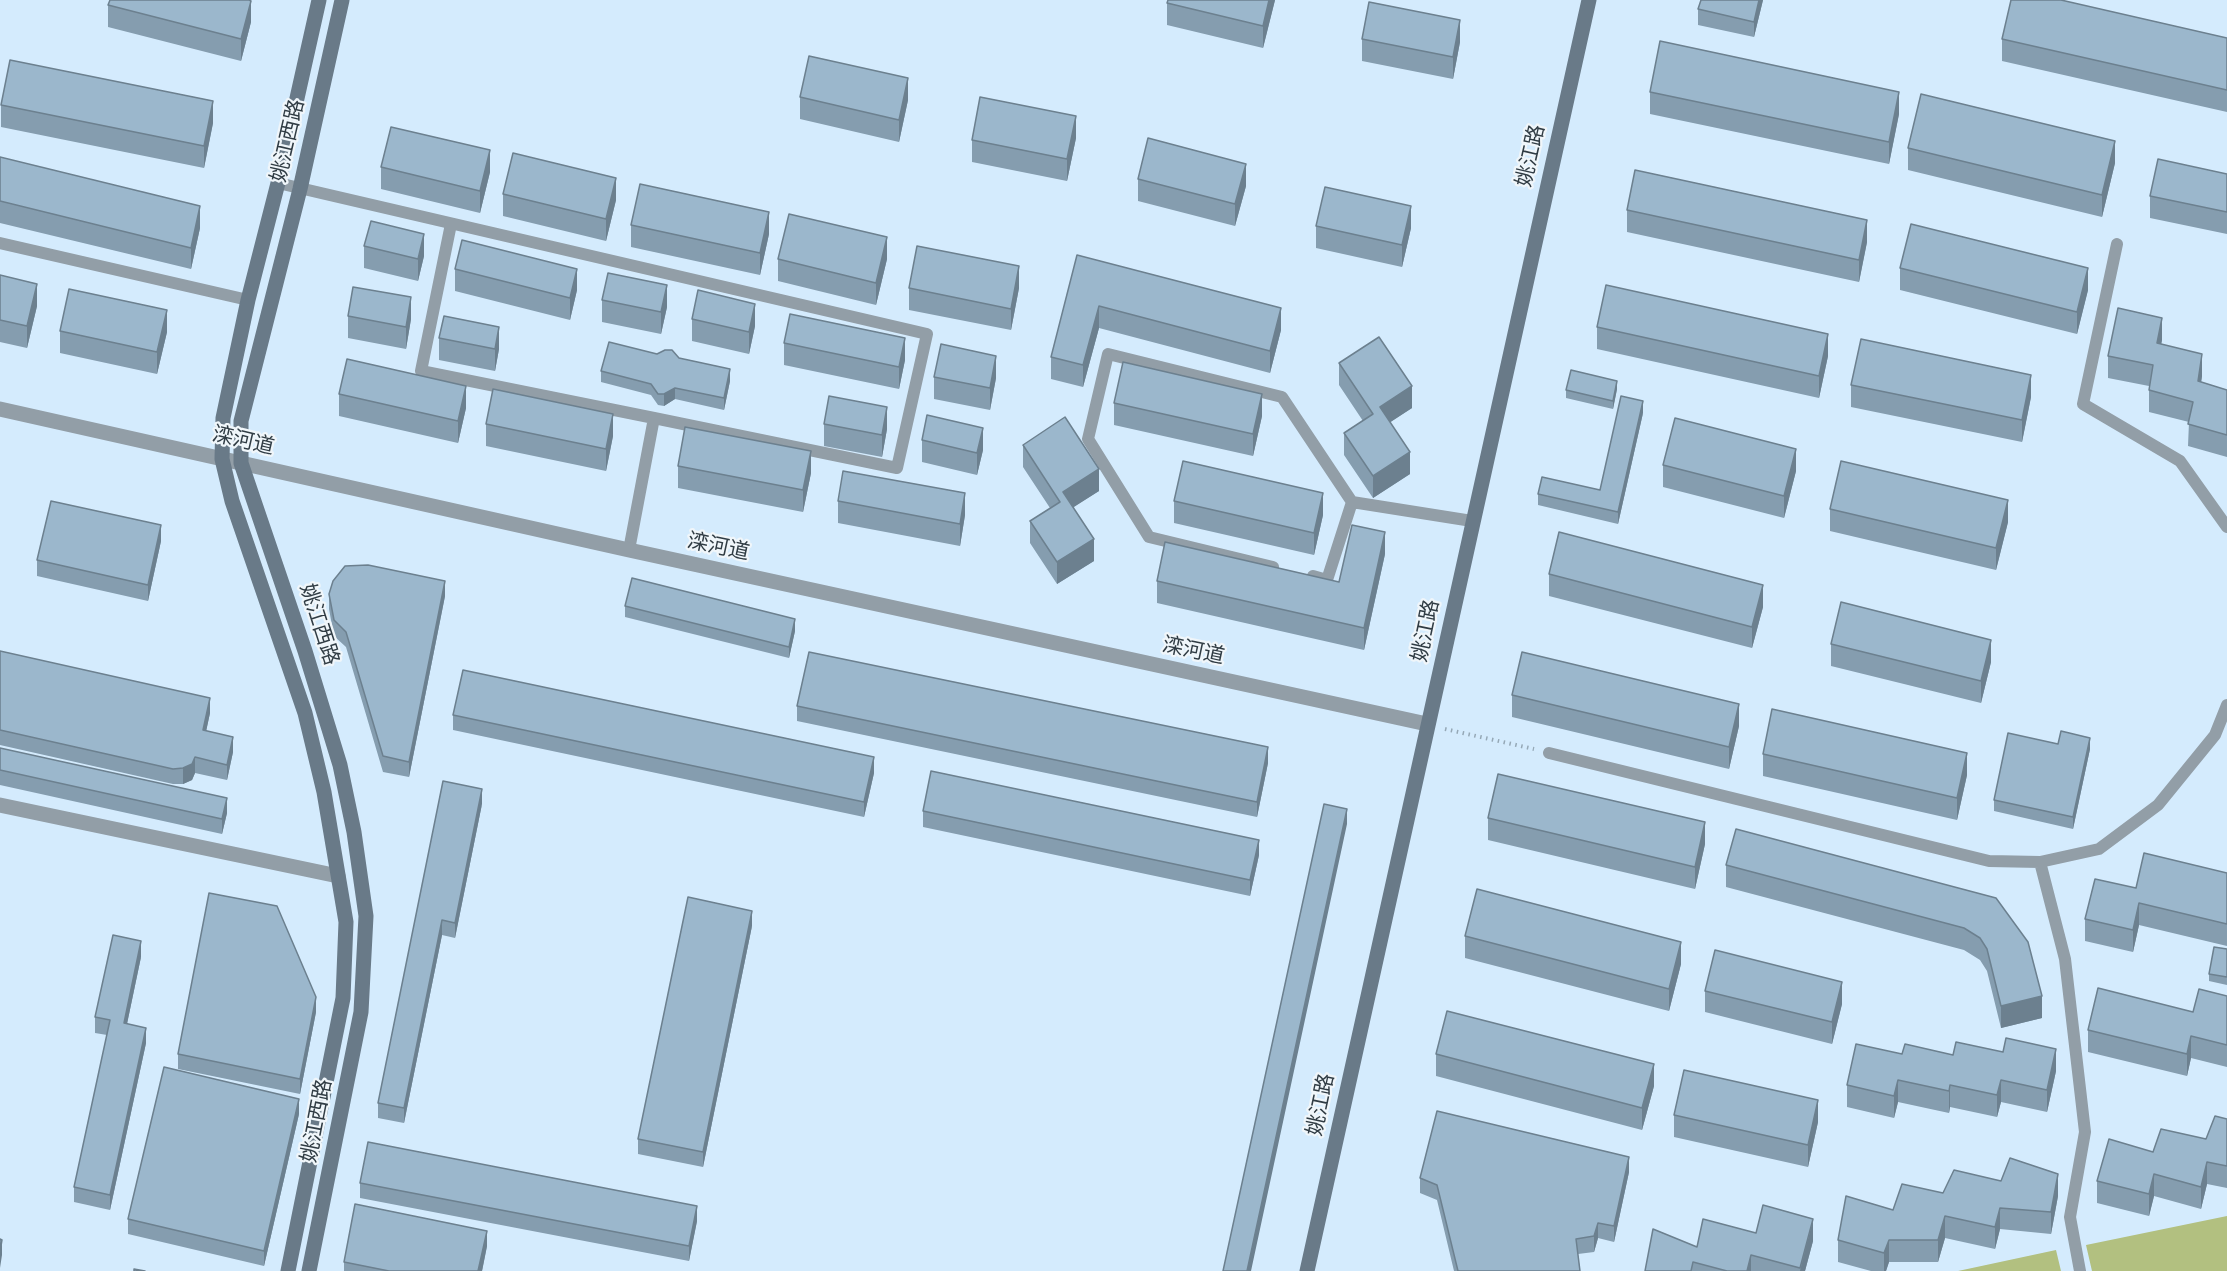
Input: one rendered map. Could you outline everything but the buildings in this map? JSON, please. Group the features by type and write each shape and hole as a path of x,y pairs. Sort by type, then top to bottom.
{"street":[{"name":"姚江西路","path":"288,1271 343,998 346,922 324,792 304,713 232,501 222,459 223,418 248,300 278,183 319,0"},
{"name":"姚江西路","path":"309,1271 361,1011 366,916 354,832 340,765 305,651 241,464 241,421 300,189 342,0"},
{"name":"姚江路","path":"1307,1271 1589,0"},
{"name":"滦河道","path":"0,409 629,550 1427,724"},
{"path":"0,805 338,876"}],"lane":[{"path":"278,183 927,334 897,468 421,370 451,224"},
{"path":"0,243 248,300"},
{"path":"2117,244 2083,404 2180,461 2227,526"},
{"path":"1283,569 1149,537 1088,439 1108,354 1282,397 1352,502 1472,521"},
{"path":"629,550 654,418"},
{"path":"1305,574 1327,580 1352,502"},
{"path":"1549,753 1989,861 2040,862 2099,849 2158,805 2215,735 2227,705"},
{"path":"2040,862 2065,959 2085,1132 2070,1217 2080,1271"}],"path":[{"path":"1427,724 1549,753"}],"green space":[{"path":"2227,1216 2227,1271 2092,1271 2086,1245"},
{"path":"2056,1250 2061,1271 1958,1271"}]}
